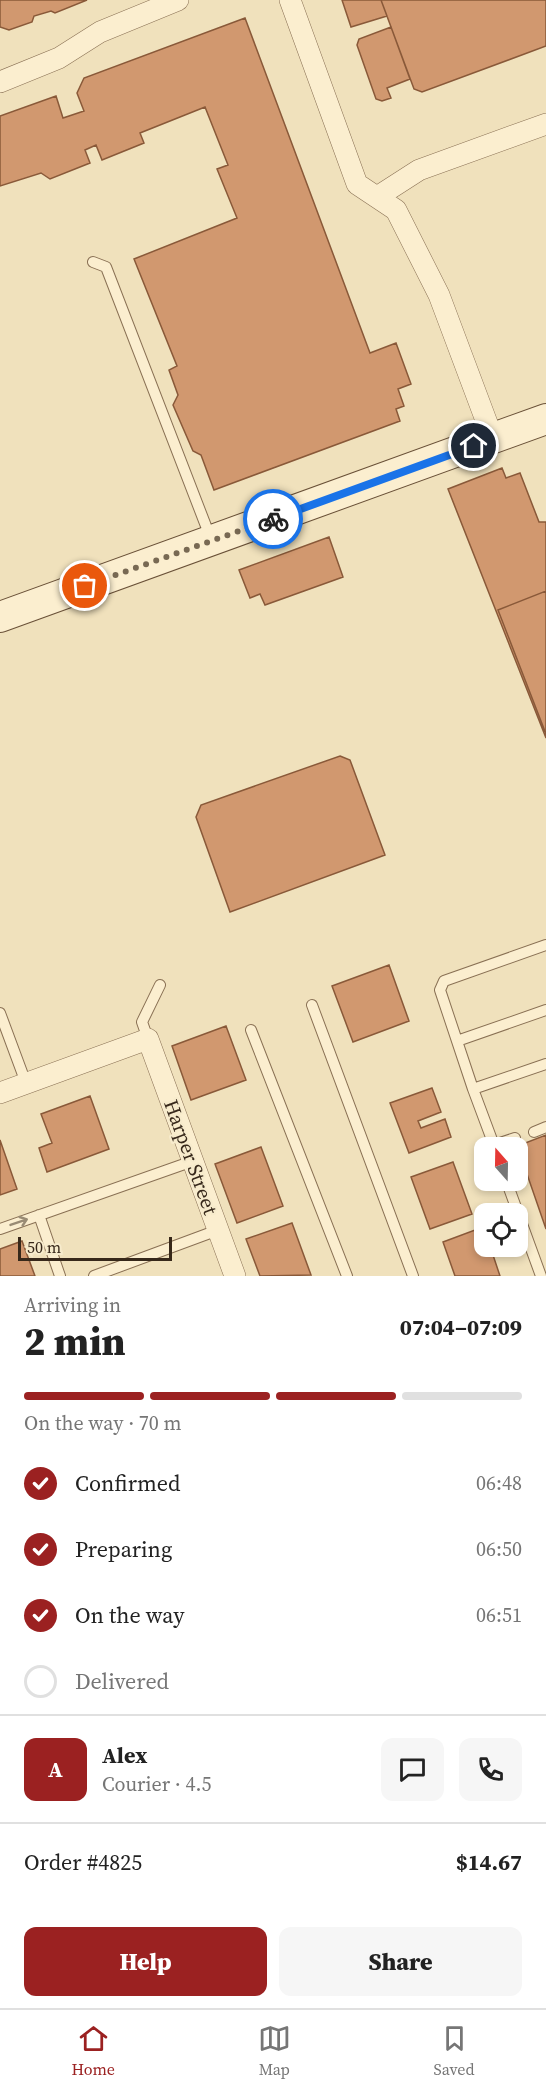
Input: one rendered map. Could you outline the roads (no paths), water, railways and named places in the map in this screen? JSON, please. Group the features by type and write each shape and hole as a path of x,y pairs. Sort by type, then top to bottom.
{"street":[{"path":"0,82 59,58 100,33 178,0"},
{"path":"290,0 357,184 396,210 440,295 493,439"},
{"path":"376,197 419,170 546,124"},
{"path":"0,617 546,419"},
{"path":"0,1093 148,1039"},
{"name":"Harper Street","path":"148,1039 235,1276"}],"lane":[{"path":"93,262 106,267 212,541"},
{"path":"491,1137 440,990 444,981 546,945"},
{"path":"148,1039 142,1022 160,985"},
{"path":"312,1005 413,1276"},
{"path":"457,1041 546,1010"},
{"path":"0,1013 26,1083"},
{"path":"251,1030 346,1276"},
{"path":"473,1089 546,1064"},
{"path":"534,1132 546,1126"},
{"path":"0,1229 193,1161"},
{"path":"510,1191 541,1276"},
{"path":"39,1215 60,1276"},
{"path":"94,1276 218,1230"}]}
